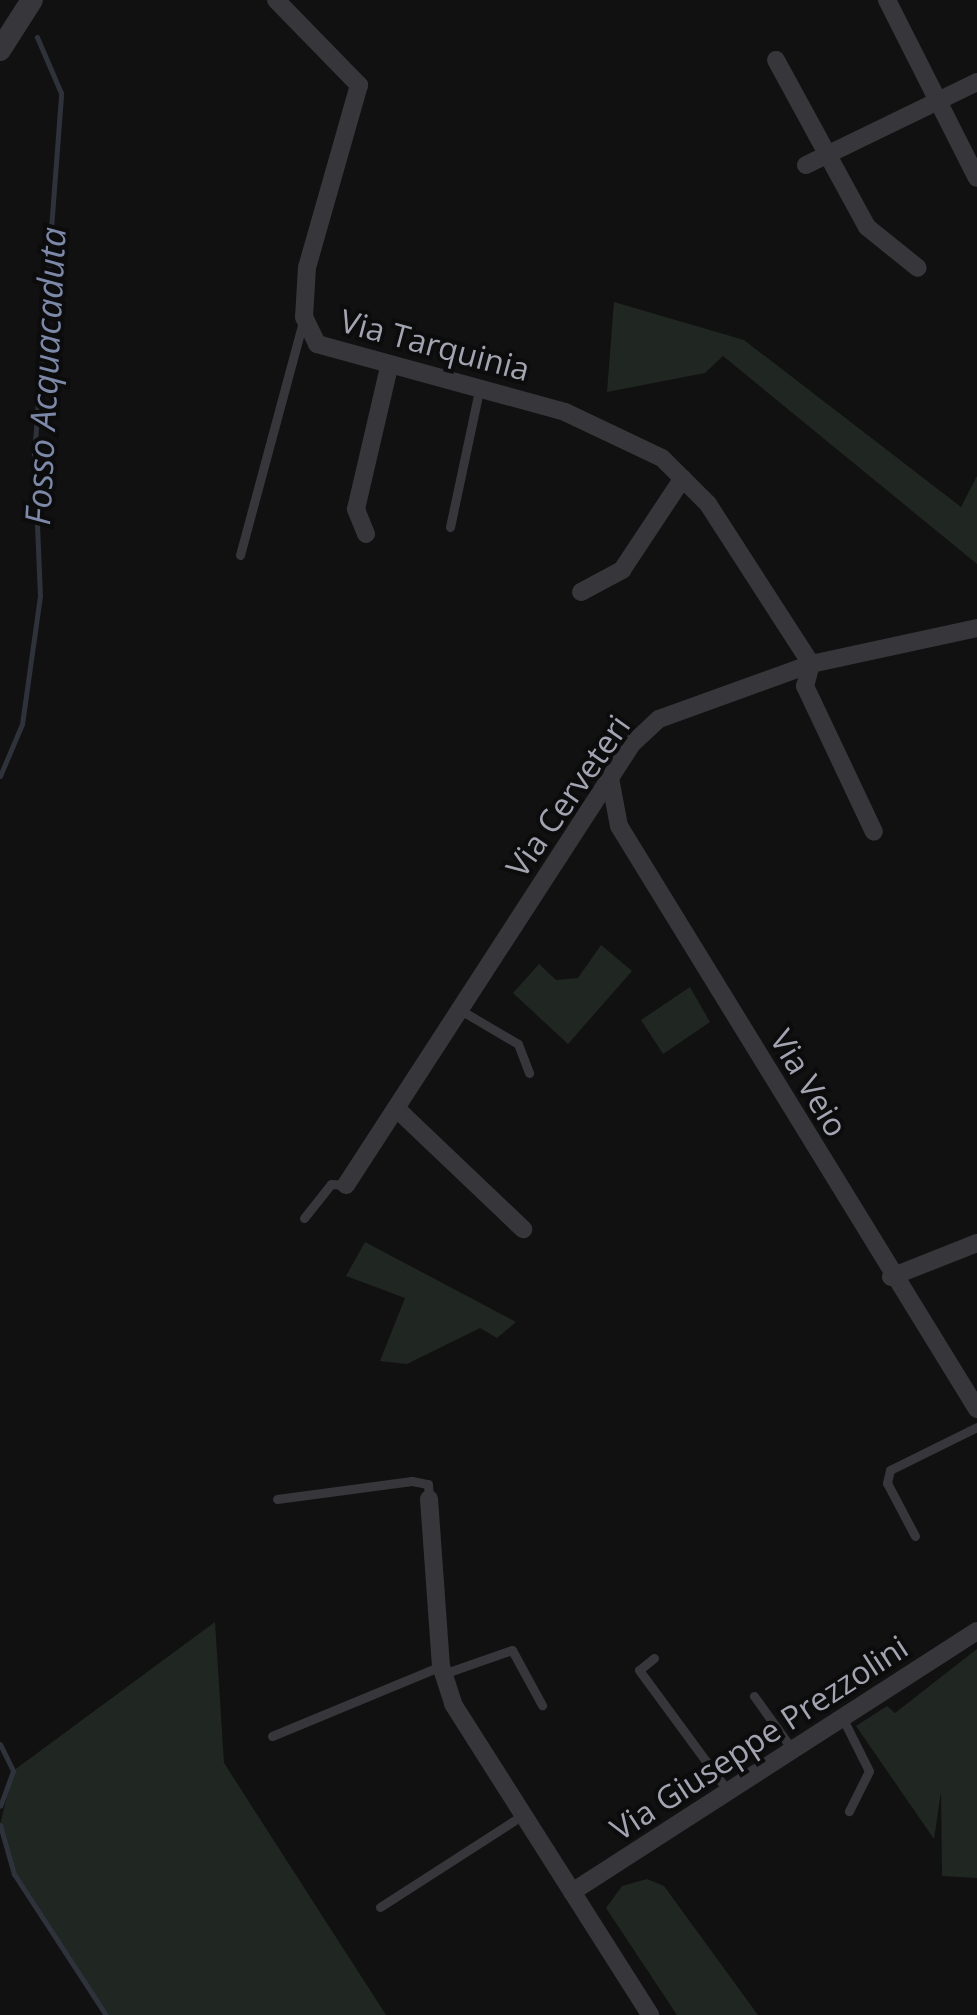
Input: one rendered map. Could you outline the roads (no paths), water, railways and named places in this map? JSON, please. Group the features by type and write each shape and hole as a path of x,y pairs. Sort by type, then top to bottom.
{"street":[{"path":"0,50 32,0"},
{"name":"Via Tarquinia","path":"276,0 359,84 307,266 304,316 317,344 611,430 682,478 810,664"},
{"path":"887,0 977,178"},
{"path":"776,60 876,238 918,268"},
{"path":"806,165 977,82"},
{"path":"366,534 356,509 389,367"},
{"path":"581,592 622,570 682,478"},
{"name":"Via Cerveteri","path":"346,1185 610,778 659,720 810,664 977,628"},
{"path":"810,664 806,686 874,832"},
{"name":"Via Veio","path":"610,778 619,826 890,1277 977,1409"},
{"path":"398,1110 523,1229"},
{"path":"890,1277 977,1243"},
{"path":"429,1498 442,1670 523,1815 650,2015"},
{"name":"Via Giuseppe Prezzolini","path":"572,1892 977,1631"}],"lane":[{"path":"240,555 304,316"},
{"path":"450,527 479,390"},
{"path":"462,1010 518,1044 530,1073"},
{"path":"304,1218 331,1184 346,1185"},
{"path":"915,1536 888,1483 890,1470 977,1427"},
{"path":"277,1499 412,1481 428,1484 429,1498"},
{"path":"272,1736 442,1670 512,1650 542,1705"},
{"path":"654,1658 639,1670 730,1793"},
{"path":"754,1696 794,1751"},
{"path":"842,1719 870,1771 849,1810"},
{"path":"380,1908 523,1815"}],"waterway":[{"name":"Fosso Acquacaduta","path":"0,776 22,724 40,596 34,455 61,93 37,37"},
{"name":"Fosso Acquacaduta","path":"0,1744 13,1771 0,1806"},
{"name":"Fosso Acquacaduta","path":"0,1825 14,1874 106,2015"}]}
